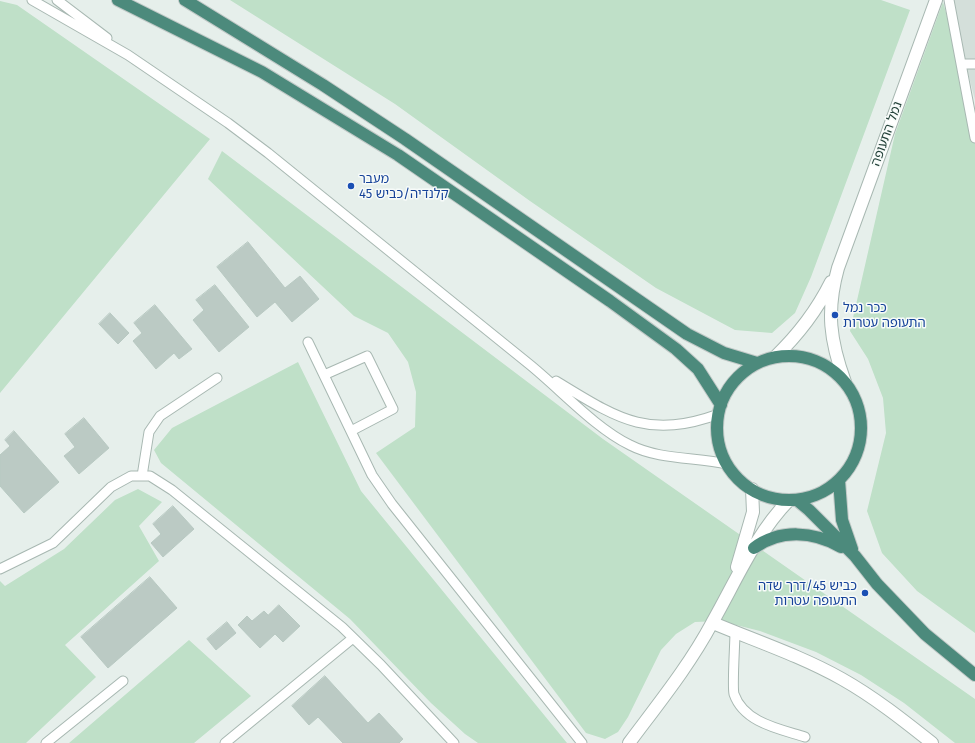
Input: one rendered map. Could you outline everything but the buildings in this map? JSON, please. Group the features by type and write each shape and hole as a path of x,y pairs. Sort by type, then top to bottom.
{"highway":[{"path":"118,0 262,72 398,155 676,349 698,369 720,409"},
{"path":"185,0 270,54 323,85 405,139 686,334 724,353 757,363"},
{"path":"795,356 814,360 831,369 846,382 856,401 861,416 862,432 857,453 850,468 839,480 815,495 793,500 766,496 752,489 738,478 727,464 718,440 720,409 734,380 757,363 776,357 795,356"},
{"path":"839,480 842,520 855,556"},
{"path":"793,500 809,510 855,556 877,584 926,634 975,675"},
{"path":"754,548 772,538 797,534 828,540 855,556"}],"street":[{"name":"נמל התעופה","path":"846,382 836,356 831,335 833,286 838,268 936,0"},
{"name":"נמל התעופה","path":"776,357 800,332 816,308 838,268"},
{"path":"731,586 753,512 752,489"},
{"path":"629,743 690,660 713,623 731,586 770,522 793,500"},
{"path":"713,623 798,657 842,679 885,706 932,743"}],"lane":[{"path":"32,0 128,55"},
{"path":"57,0 128,55 192,98 268,153 533,367 599,425 619,440 632,446 666,455 707,459 727,464"},
{"path":"949,0 975,138"},
{"path":"961,64 975,64"},
{"path":"308,342 372,475 392,504 582,743"},
{"path":"324,375 367,356 393,409 351,431"},
{"path":"533,367 596,406 630,421 649,426 690,423 720,409"},
{"path":"142,476 149,432 160,416 217,378"},
{"path":"0,569 53,542 111,487 131,476 150,476 172,490 353,638 454,743"},
{"path":"735,632 734,693 745,711 763,724 805,738"},
{"path":"225,743 353,638"},
{"path":"46,743 123,681"}],"shaded area":[{"path":"949,0 975,0 975,100"}],"green space":[{"path":"230,0 881,0 910,10 811,277 795,313 772,333 735,330 656,288 530,201 395,104"},
{"path":"0,1 17,5 210,139 0,393"},
{"path":"943,2 975,117 975,633 917,591 882,553 867,511 886,433 883,398 868,359 850,331 895,134"},
{"path":"222,151 603,439 975,699 975,743 955,743 904,703 861,675 816,652 760,631 720,621 695,622 676,634 661,650 628,717 618,732 605,739 586,733 376,453 415,427 416,392 408,362 388,333 354,316 208,179"},
{"path":"298,362 361,491 567,743 478,743 465,734 431,703 350,619 161,463 154,450 172,428"},
{"path":"138,489 162,502 139,526 159,561 65,645 96,677 26,743 0,743 0,581 5,586 64,549 115,500"},
{"path":"189,640 251,696 194,743 69,743"}],"place":[{"name":"מעבר קלנדיה/כביש 45","path":"351,186"},
{"name":"ככר נמל התעופה עטרות","path":"835,315"},
{"name":"כביש 45/דרך שדה התעופה עטרות","path":"865,593"}]}
